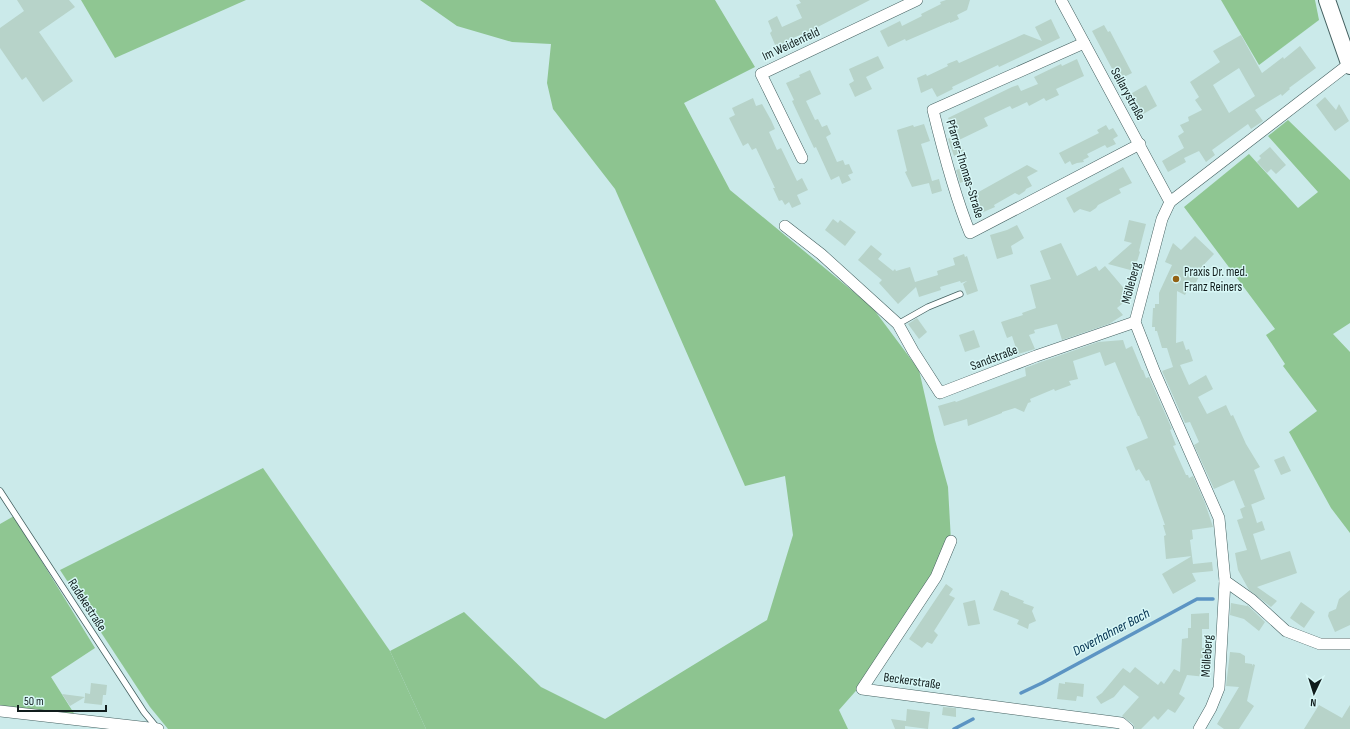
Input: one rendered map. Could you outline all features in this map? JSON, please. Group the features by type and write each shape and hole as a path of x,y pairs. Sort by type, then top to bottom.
{"main road":[{"path":"1327,0 1349,65"}],"street":[{"name":"Im Weidenfeld","path":"802,158 761,74 917,0"},
{"name":"Sellarystraße","path":"1061,0 1170,202"},
{"name":"Pfarrer-Thomas-Straße","path":"1084,43 932,110 965,221 970,233 1140,144"},
{"name":"Mölleberg","path":"1199,729 1211,708 1218,688 1225,581 1219,518 1155,373 1135,322 1162,219 1170,202 1349,65"},
{"name":"Sandstraße","path":"785,226 821,254 898,324 913,351 940,393 1036,356 1135,322"},
{"name":"Beckerstraße","path":"950,541 936,577 862,689 1122,723 1128,729"},
{"path":"1225,581 1252,600 1286,631 1320,644 1350,644"},
{"path":"0,711 158,729"}],"lane":[{"path":"898,324 928,307 960,294"},
{"name":"Radekestraße","path":"0,491 144,712 158,729"}],"green space":[{"path":"81,0 246,0 115,58"},
{"path":"420,0 715,0 755,67 684,103 730,190 872,307 919,370 935,440 948,487 951,541 936,577 877,667 839,710 848,729 426,729 390,651 464,612 541,687 605,719 767,620 793,535 785,476 745,486 615,189 553,109 547,83 551,44 512,42 457,26"},
{"path":"1221,0 1315,0 1319,20 1259,65"},
{"path":"1288,120 1350,180 1350,323 1333,334 1350,352 1350,533 1331,508 1289,432 1317,411 1283,366 1285,364 1266,335 1275,329 1184,207 1249,154 1298,208 1318,192 1268,136"},
{"path":"263,468 390,651 426,729 168,729 150,707 60,570"},
{"path":"14,516 95,648 51,677 75,715 0,706 0,524"}],"building":[{"path":"17,0 69,0 75,7 39,32 73,81 43,102 26,77 22,80 0,48 0,28 24,11"},
{"path":"799,0 870,0 808,32 785,41 776,47 770,33 772,31 768,21 777,16 782,27 802,18 796,5 801,3"},
{"path":"946,0 970,0 967,10 957,15 959,19 906,41 905,39 888,47 880,31 900,21 902,26 922,16 921,14"},
{"path":"1051,19 1060,38 999,67 998,65 952,87 953,89 937,97 932,88 921,93 917,78 926,74 927,76 957,60 959,63 1024,34 1042,41 1035,27"},
{"path":"1104,25 1108,32 1110,31 1132,73 1118,80 1092,31"},
{"path":"1241,35 1262,73 1283,57 1284,59 1300,46 1316,68 1289,88 1290,89 1282,96 1281,94 1255,110 1263,121 1251,129 1248,124 1212,150 1215,155 1206,162 1199,151 1184,158 1186,162 1168,172 1162,161 1184,148 1178,136 1184,132 1180,125 1189,121 1188,117 1202,110 1195,100 1199,97 1190,82 1220,62 1213,51","holes":["1239,68 1255,96 1229,113 1213,85"]},
{"path":"878,56 884,68 866,77 872,89 855,97 849,84 854,81 849,69"},
{"path":"1077,59 1084,76 1056,89 1059,95 1046,101 1044,98 1029,106 1027,102 1012,109 1010,106 984,118 988,126 959,140 964,151 954,156 948,139 956,135 948,118 1012,87 1018,85 1021,91 1038,84 1034,77 1061,64 1062,66"},
{"path":"810,70 821,94 806,101 815,120 818,119 822,127 827,125 831,134 826,137 837,162 843,160 845,165 849,164 853,173 848,175 851,180 842,184 839,176 831,180 792,101 794,100 786,83 800,77 799,75"},
{"path":"1146,85 1157,106 1138,117 1127,96"},
{"path":"1325,97 1336,110 1339,104 1349,121 1335,131 1316,105"},
{"path":"753,98 756,106 762,104 771,120 775,129 769,132 777,150 781,148 797,181 802,178 808,190 797,195 801,204 792,208 789,202 785,205 782,200 779,201 773,188 775,188 756,148 752,150 748,143 743,146 729,118 735,115 732,108"},
{"path":"924,124 930,141 921,144 932,181 939,179 942,191 932,194 929,183 912,187 905,172 907,171 897,130 913,125 914,127"},
{"path":"1106,125 1109,130 1113,128 1118,136 1113,139 1116,144 1107,148 1105,145 1087,154 1089,157 1083,160 1084,162 1072,165 1070,161 1065,164 1059,153 1099,133 1097,130"},
{"path":"1270,147 1286,165 1276,174 1271,169 1267,173 1257,162 1261,158 1259,156"},
{"path":"1027,165 1038,171 1027,177 1032,186 1019,195 1015,193 994,205 995,207 979,214 974,204 979,202 975,194"},
{"path":"966,167 970,179 960,183 956,170"},
{"path":"1123,167 1132,183 1119,189 1121,193 1098,205 1090,212 1080,209 1074,213 1066,198"},
{"path":"833,219 838,223 840,220 856,232 845,246 825,230"},
{"path":"1129,220 1146,224 1134,271 1108,264 1132,243 1124,241"},
{"path":"1017,225 1024,238 1011,246 1013,254 997,259 990,235 1007,230"},
{"path":"1195,236 1214,254 1196,273 1199,276 1194,287 1190,285 1185,295 1177,291 1176,343 1183,341 1186,350 1189,349 1193,361 1180,365 1189,385 1206,375 1213,389 1198,397 1207,414 1226,405 1231,416 1233,415 1246,444 1260,467 1254,470 1265,499 1245,507 1234,480 1214,489 1194,445 1199,442 1190,422 1185,423 1162,371 1173,367 1167,348 1162,348 1157,331 1155,331 1155,327 1152,327 1153,308 1155,308 1155,304 1159,304 1159,293 1172,265 1165,262 1173,243 1181,250"},
{"path":"1061,243 1077,276 1096,266 1099,271 1105,266 1127,292 1124,294 1128,299 1117,308 1123,315 1109,324 1062,340 1057,324 1034,330 1035,333 1029,335 1035,349 1018,354 1012,336 1007,338 1001,322 1023,315 1022,313 1036,308 1030,285 1051,279 1040,251"},
{"path":"871,245 882,254 878,259 893,271 895,269 896,271 910,267 915,282 938,275 937,271 955,265 953,258 964,254 965,257 967,256 978,291 967,295 963,284 967,281 961,283 960,281 940,287 941,290 919,297 916,287 898,304 879,283 882,280 858,260"},
{"path":"917,318 927,332 919,339 908,324"},
{"path":"974,330 980,347 965,352 959,335"},
{"path":"1123,340 1126,349 1132,346 1146,378 1149,377 1172,429 1170,430 1176,445 1173,446 1186,475 1188,475 1189,478 1193,476 1205,503 1213,527 1192,530 1193,539 1190,540 1192,556 1166,559 1164,536 1166,535 1163,525 1165,525 1149,480 1146,481 1139,469 1136,471 1126,447 1148,438 1115,362 1105,366 1100,352 1073,361 1078,379 1069,381 1071,385 1055,391 1054,389 1030,399 1031,402 1028,403 1024,412 1015,408 968,426 967,419 944,426 938,406 956,402 1026,376 1025,368 1038,363 1098,342"},
{"path":"1284,456 1291,471 1281,475 1274,460"},
{"path":"1251,504 1257,523 1262,521 1265,530 1253,534 1261,560 1290,551 1297,573 1257,587 1277,601 1271,607 1249,590 1238,570 1235,553 1247,550 1237,520 1243,518 1240,509"},
{"path":"1192,556 1193,564 1212,562 1213,571 1192,573 1196,581 1173,594 1162,574"},
{"path":"946,584 953,589 949,595 955,598 934,631 938,635 932,644 927,642 922,648 909,639"},
{"path":"1001,590 1024,601 1023,603 1034,607 1032,611 1036,621 1029,624 1028,629 1017,624 1019,620 993,610"},
{"path":"1350,590 1350,625 1335,632 1328,616 1329,612 1336,609 1339,599"},
{"path":"975,600 980,624 968,626 963,603"},
{"path":"1301,602 1315,612 1304,628 1290,618"},
{"path":"1231,603 1247,605 1265,622 1259,631 1244,619 1230,615"},
{"path":"1209,613 1209,629 1202,629 1202,648 1210,648 1206,677 1187,675 1179,694 1185,698 1175,713 1168,709 1158,720 1154,716 1141,729 1135,729 1133,724 1122,716 1139,697 1124,685 1114,697 1101,704 1096,697 1102,693 1123,668 1130,673 1135,667 1158,685 1161,681 1164,684 1174,669 1180,672 1182,639 1188,638 1188,628 1191,628 1191,614"},
{"path":"1230,652 1240,653 1245,656 1245,663 1252,664 1252,666 1253,664 1255,665 1247,701 1254,706 1239,729 1224,729 1217,724 1239,687 1226,686"},
{"path":"1065,682 1084,684 1083,697 1077,696 1076,701 1057,699 1059,683 1065,684"},
{"path":"91,683 107,685 106,695 103,695 102,705 84,703 85,693 90,694"},
{"path":"62,694 85,697 70,706"},
{"path":"1319,705 1342,718 1350,705 1350,729 1304,729"},
{"path":"943,707 956,708 956,717 942,715"},
{"path":"907,709 930,712 928,729 905,726 905,729 895,729 891,719 906,721"}],"waterway":[{"name":"Doverhahner Bach","path":"1021,693 1197,599 1213,599"},
{"name":"Doverhahner Bach","path":"954,729 973,719"}],"place":[{"name":"Praxis Dr. med. Franz Reiners","path":"1176,279"}]}
